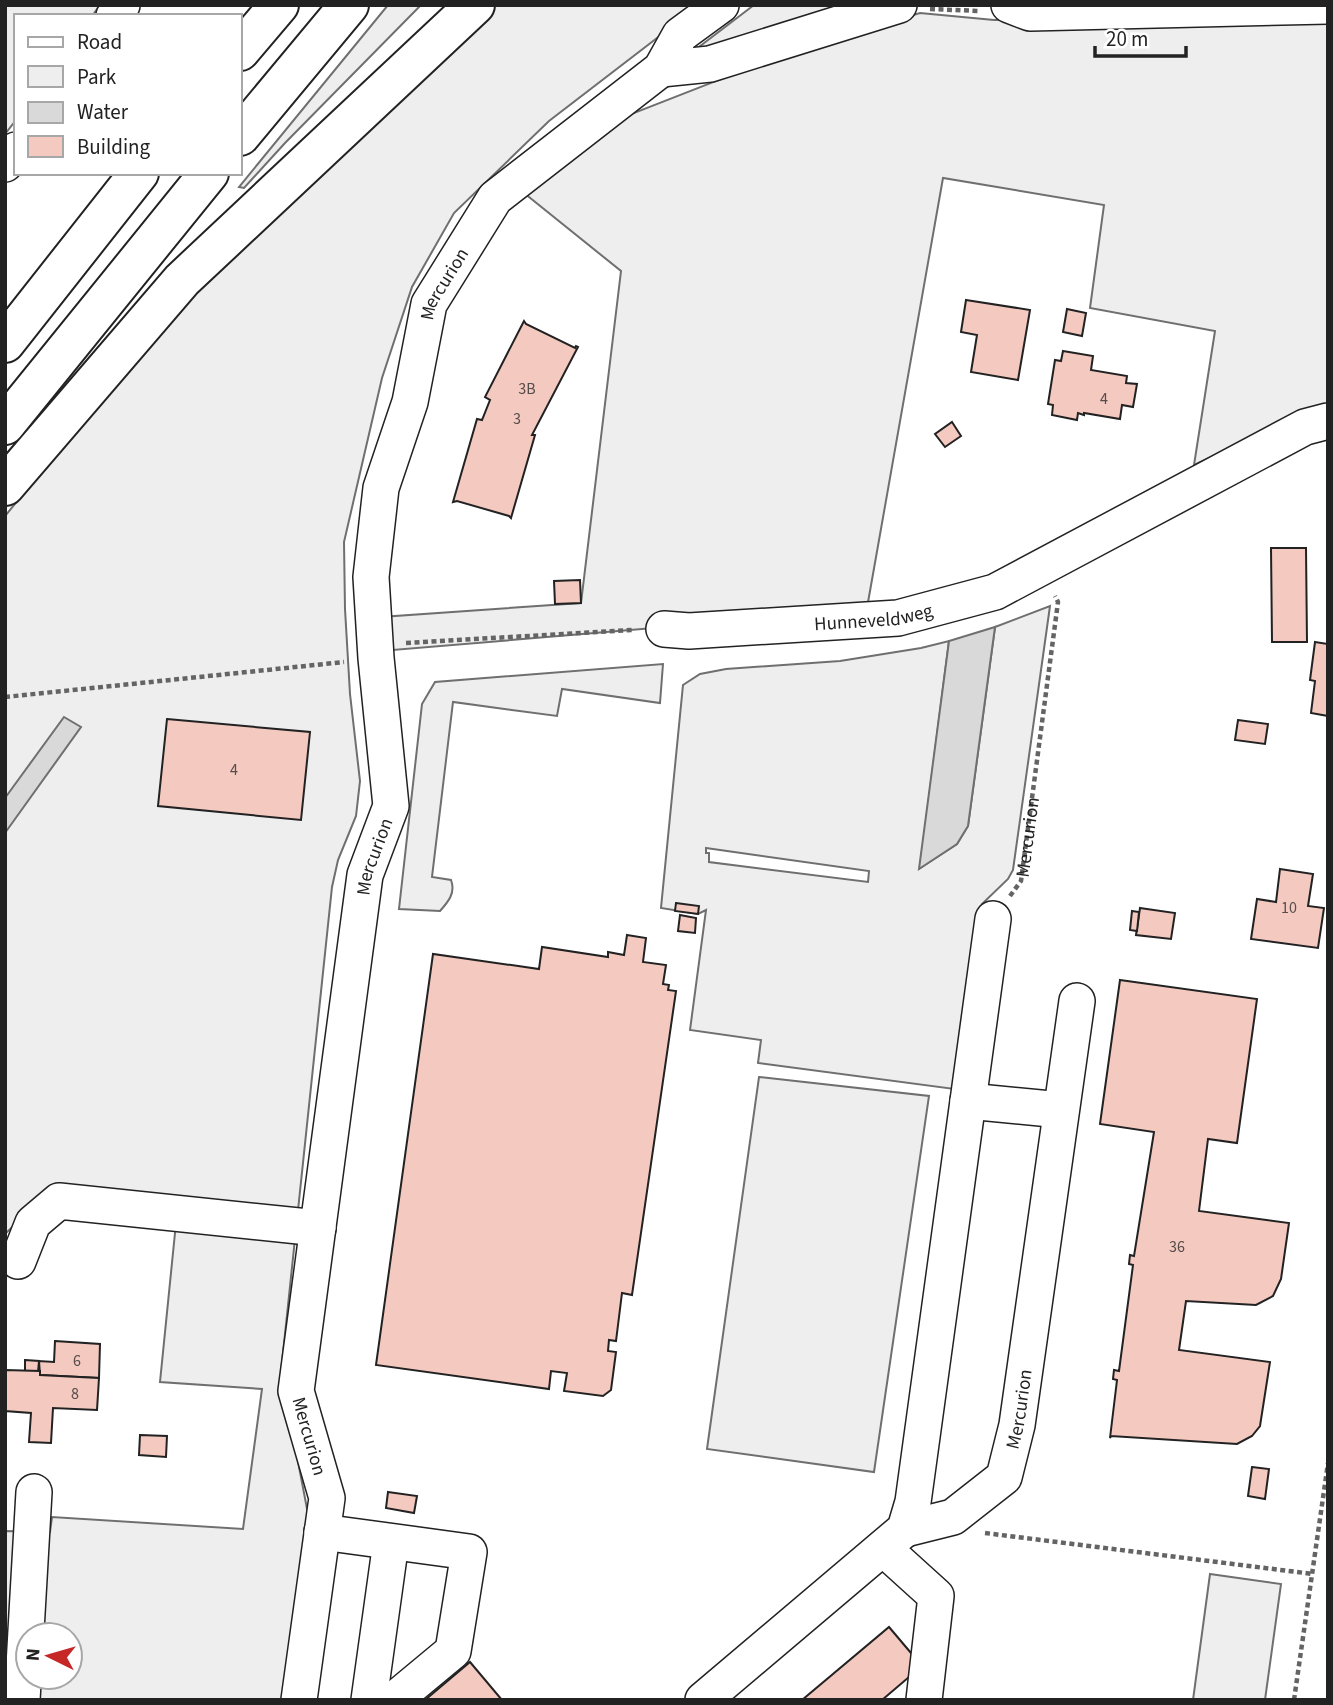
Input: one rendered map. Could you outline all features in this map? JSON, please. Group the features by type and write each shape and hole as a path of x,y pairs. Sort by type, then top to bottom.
{"highway":[{"path":"242,49 279,5"},
{"path":"242,134 349,5"},
{"path":"5,486 182,280 475,5"},
{"path":"5,342 137,175"},
{"path":"5,425 207,175"}],"street":[{"name":"Mercurion","path":"299,1700 327,1498 296,1391 365,875 391,806 375,651 371,577 381,488 410,402 429,304 495,198 661,69 680,35 721,5"},
{"path":"1009,5 1030,13 1328,6"},
{"path":"661,69 710,64 896,6"},
{"name":"Hunneveldweg","path":"664,629 689,631 898,618 995,592 1305,427 1328,421"},
{"path":"897,1700 925,1688 936,1596 894,1538 913,1502 993,919"},
{"name":"Mercurion","path":"703,1700 894,1538 953,1517 1004,1477 1017,1425 1077,1001"},
{"path":"968,1101 1061,1110"},
{"path":"18,1261 33,1223 59,1201 318,1228"},
{"path":"23,1700 34,1492"},
{"path":"322,1532 469,1552 453,1651 394,1700"},
{"path":"369,1700 391,1542"}],"path":[{"path":"896,6 979,12 987,5"},
{"name":"Mercurion","path":"993,919 1021,881 1059,603 1041,567"},
{"path":"5,697 375,651 550,633 664,629"},
{"path":"1294,1700 1328,1462"},
{"path":"953,1517 983,1532 1313,1574"}],"green space":[{"path":"5,5 100,5 93,14 14,14 14,123 5,134"},
{"path":"388,5 421,5 244,188 239,187"},
{"path":"494,5 700,5 549,121 454,213 412,287 382,378 344,542 350,694 360,781 356,816 338,860 332,887 281,1372 308,1514 282,1700 5,1700 5,1531 50,1532 52,1517 243,1529 262,1389 160,1382 176,1223 24,1216 5,1234 5,516 141,351 239,247"},
{"path":"754,5 864,5 691,53"},
{"path":"920,13 994,20 1328,17 1328,411 1294,419 1194,465 1215,331 1090,308 1104,205 943,178 867,608 381,651 381,617 581,603 621,271 524,193 603,125 793,51"},
{"path":"1050,606 1013,870 1008,879 982,904 977,919 954,1089 758,1063 761,1040 690,1030 706,910 698,914 661,908 683,685 700,674 726,669 840,661 949,641 920,868 957,844 968,826 995,627","holes":["706,848 869,871 868,882 709,862"]},
{"path":"663,664 660,703 562,689 557,716 453,702 432,877 451,880 452,893 440,911 399,909 422,704 435,682"},
{"path":"759,1077 929,1096 874,1472 707,1449"},
{"path":"1210,1574 1281,1584 1265,1700 1193,1700"}],"water":[{"path":"995,627 968,826 957,844 919,869 949,641"},
{"path":"64,717 81,727 5,833 5,798"}],"building":[{"path":"966,300 1030,310 1018,380 971,372 977,335 961,332"},
{"path":"1067,309 1086,313 1082,336 1063,332"},
{"path":"524,321 575,348 578,347 532,435 535,435 511,518 453,502 477,419 482,420 490,400 485,397"},
{"path":"1063,351 1093,356 1091,370 1127,376 1126,383 1137,384 1133,407 1122,405 1120,419 1084,413 1078,413 1077,420 1052,415 1053,405 1048,404 1055,360 1061,361"},
{"path":"952,422 961,436 945,447 935,434"},
{"path":"1271,548 1306,548 1307,642 1272,642"},
{"path":"580,580 581,603 555,604 554,581"},
{"path":"1315,642 1328,644 1328,716 1311,713 1315,681 1310,680"},
{"path":"167,719 310,732 301,820 158,806"},
{"path":"1238,720 1268,724 1265,744 1235,740"},
{"path":"1280,869 1313,874 1308,906 1324,908 1318,948 1251,939 1257,899 1276,902"},
{"path":"676,903 699,906 698,914 675,911"},
{"path":"1140,908 1175,913 1171,939 1136,935"},
{"path":"1132,911 1139,912 1137,931 1130,930"},
{"path":"680,915 696,918 695,933 678,931"},
{"path":"627,935 646,938 643,962 666,965 663,984 669,985 668,990 676,991 632,1295 622,1293 616,1341 609,1340 608,1351 616,1352 611,1390 603,1396 564,1391 567,1373 551,1371 549,1389 376,1365 433,954 539,969 542,947 608,957 608,952 624,955"},
{"path":"1120,980 1257,999 1237,1143 1208,1139 1199,1211 1289,1223 1281,1279 1273,1296 1256,1305 1186,1301 1179,1350 1270,1362 1260,1426 1252,1436 1237,1444 1110,1438 1117,1380 1113,1379 1114,1370 1119,1371 1133,1265 1129,1264 1130,1255 1134,1256 1154,1132 1100,1124"},
{"path":"55,1341 100,1344 99,1378 40,1375 39,1361 54,1362"},
{"path":"25,1360 39,1361 38,1372 25,1371"},
{"path":"5,1370 99,1378 97,1410 53,1408 51,1443 29,1442 31,1413 5,1411"},
{"path":"140,1435 167,1436 166,1457 139,1455"},
{"path":"1252,1467 1269,1469 1265,1499 1248,1496"},
{"path":"388,1492 417,1496 414,1513 386,1508"},
{"path":"889,1627 922,1666 882,1700 802,1700"},
{"path":"470,1662 502,1700 425,1700"}]}
